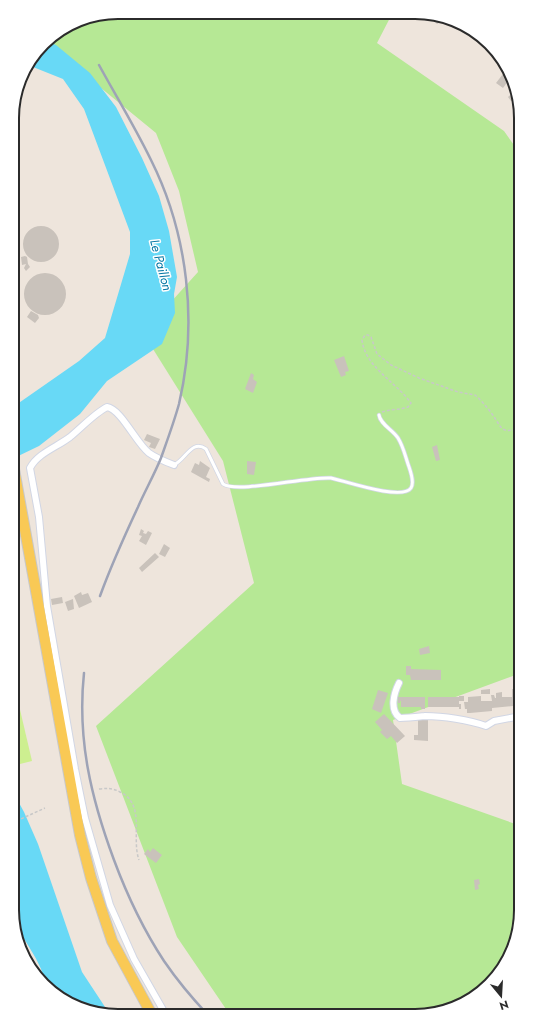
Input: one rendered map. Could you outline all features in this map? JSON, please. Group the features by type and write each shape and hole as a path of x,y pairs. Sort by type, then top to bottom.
{"main road":[{"path":"19,513 80,835 97,898 112,941 149,1009"},
{"path":"19,516 74,837 93,906 106,941 124,978 142,1009"}],"street":[{"path":"163,1009 134,959 110,905 86,824 47,606 39,517 30,468 42,455 69,438 107,407 114,409 123,419 138,442 149,453 174,465"},
{"path":"400,683 394,696 394,711 400,718 425,716 437,717 475,722 486,726 494,721 514,717"}],"lane":[{"path":"174,465 180,462 192,448 201,446 206,449 223,484 231,487 272,484 320,477 331,478 395,493 408,491 412,488 413,483 403,448 399,438 380,420 379,415"}],"path":[{"path":"379,415 383,411 400,410 408,407 411,403 365,353 362,340 365,335 371,337 377,354 391,365 419,378 458,392 475,395 492,414 499,426 504,430 514,430"},
{"path":"99,789 115,789 129,797 132,801 135,810 136,846 139,860"},
{"path":"19,820 45,808"}],"green space":[{"path":"118,19 389,19 377,43 504,131 514,145 514,676 393,720 402,784 514,824 514,916 509,942 501,960 489,976 481,976 481,984 475,989 459,999 447,1004 421,1009 226,1009 177,937 96,726 254,583 223,461 143,333 198,272 179,191 156,133 50,47 68,32 92,22"},
{"path":"19,705 32,761 19,764"}],"water":[{"name":"Le Paillon","path":"53,44 90,73 116,107 142,158 159,196 169,231 177,277 174,294 175,313 162,344 107,381 80,414 39,446 19,456 19,403 79,361 105,338 130,254 130,232 84,109 63,79 33,67"},
{"path":"19,803 38,844 82,972 106,1008 86,1004 63,992 44,975 23,936 19,916"}],"building":[{"path":"504,73 507,82 503,88 496,83"},
{"path":"511,94 512,100 511,101 508,97"},
{"path":"45,226 54,231 58,237 58,251 54,257 45,262 37,262 28,257 24,251 23,240 28,231 34,227"},
{"path":"21,257 27,257 30,267 26,271 24,268 26,264 22,265"},
{"path":"45,273 60,279 66,294 60,309 45,315 30,309 24,294 30,279"},
{"path":"31,311 38,315 39,318 35,323 27,317"},
{"path":"344,356 349,371 345,372 346,375 341,377 334,360"},
{"path":"251,373 254,375 253,379 257,382 253,393 245,389"},
{"path":"147,434 160,439 155,449 149,447 151,443 144,440"},
{"path":"437,445 440,460 436,461 432,447"},
{"path":"200,461 210,468 206,477 210,479 209,482 191,472 195,463 199,465"},
{"path":"247,461 256,462 254,475 247,474"},
{"path":"141,529 144,531 143,533 146,534 148,531 152,533 146,545 139,541 142,536 139,535"},
{"path":"164,544 170,548 165,557 159,554"},
{"path":"155,553 159,557 142,572 139,568"},
{"path":"81,592 82,595 88,593 92,602 79,608 74,596"},
{"path":"62,597 63,603 52,605 51,599"},
{"path":"73,599 74,609 68,611 65,602"},
{"path":"429,646 430,653 420,655 419,649"},
{"path":"406,666 411,666 411,669 441,670 441,680 411,680 410,675 406,675"},
{"path":"490,689 490,694 481,694 481,690"},
{"path":"512,689 514,689 513,706 492,708 492,711 467,713 467,709 465,709 464,702 468,702 468,697 481,696 481,701 492,701 491,695 494,695 496,698 496,693 502,692 502,697 512,697"},
{"path":"378,690 388,693 381,713 372,709"},
{"path":"464,696 464,701 459,701 459,704 461,704 461,709 459,709 459,707 428,707 428,697"},
{"path":"398,697 425,697 425,709 421,709 421,707 401,707 401,701 398,703"},
{"path":"384,714 405,736 397,743 391,736 387,739 380,732 382,730 375,722"},
{"path":"418,720 428,720 428,741 414,740 414,735 418,735"},
{"path":"153,848 162,855 156,863 144,854 148,849 150,852"},
{"path":"479,879 479,889 475,890 474,880"}],"railway":[{"path":"99,65 145,148 164,188 174,218 181,248 186,279 188,311 188,342 185,373 175,418 161,458 123,540 100,596"},
{"path":"84,673 82,697 84,745 93,791 114,860 136,912 156,949 179,982 203,1009"}]}
